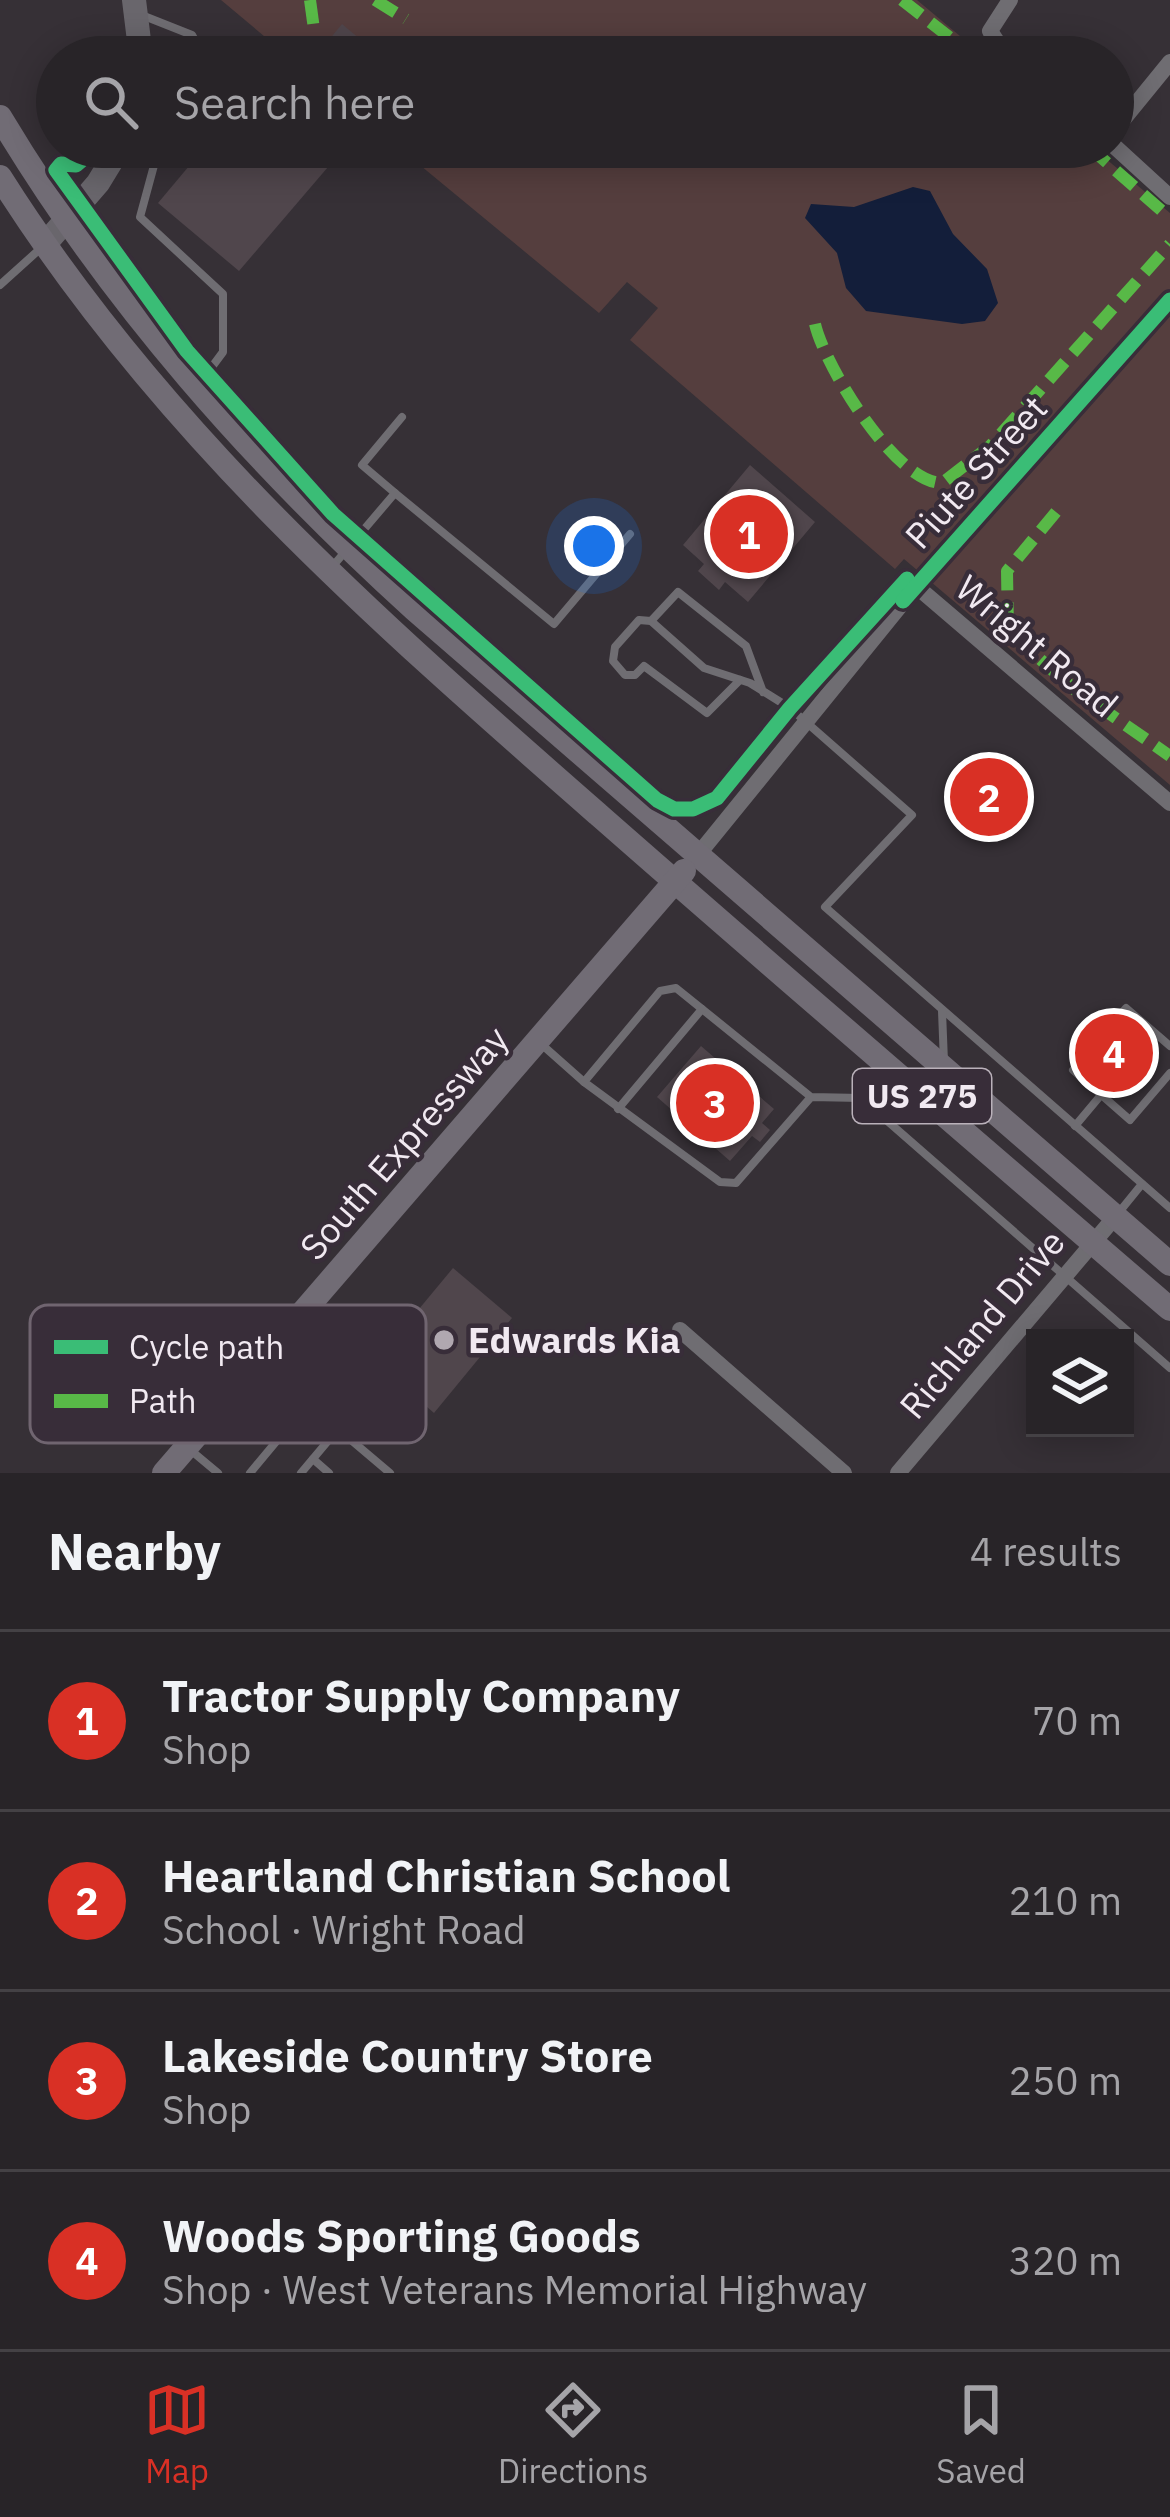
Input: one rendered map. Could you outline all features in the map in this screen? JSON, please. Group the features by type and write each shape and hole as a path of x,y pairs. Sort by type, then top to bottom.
{"main road":[{"name":"US 275","path":"0,118 67,219 195,389 349,549 1170,1264"},
{"name":"US 275","path":"0,177 160,395 326,573 1170,1309"},
{"name":"South Expressway","path":"312,1305 697,856"},
{"name":"South Expressway","path":"164,1473 191,1443"}],"street":[{"path":"993,36 990,31 1010,0"},
{"path":"1134,106 1170,62"},
{"path":"1134,164 1170,196"},
{"path":"46,243 104,168"},
{"name":"Piute Street","path":"697,856 916,586 1170,300"},
{"name":"Wright Road","path":"916,586 1170,803"},
{"name":"Richland Drive","path":"898,1473 1115,1217"},
{"path":"680,1330 844,1473"}],"lane":[{"path":"136,7 193,36"},
{"path":"153,168 140,217 223,294 223,352 195,389"},
{"path":"0,285 46,243"},
{"path":"402,417 362,465 554,624 630,534"},
{"path":"326,573 395,493"},
{"path":"651,621 678,592 746,646 763,692"},
{"path":"740,680 707,713 644,666 634,675 625,675 613,661 616,647 639,620 651,621 704,668 740,680 763,692 804,722 912,815 825,907 1170,1208"},
{"path":"584,1082 660,991 676,988 811,1096 861,1098 1170,1368"},
{"path":"1170,1046 1126,1008 1073,1070 1130,1120 1170,1073"},
{"path":"618,1109 702,1009"},
{"path":"942,1009 944,1069"},
{"path":"538,1042 618,1109 720,1182 736,1183 811,1096"},
{"path":"861,1098 889,1066"},
{"path":"1075,1126 1101,1095"},
{"path":"1115,1217 1142,1184"},
{"path":"250,1473 275,1443"},
{"path":"302,1473 326,1443"},
{"path":"355,1443 390,1473"},
{"path":"187,1447 218,1473"},
{"path":"313,1459 329,1473"}],"shaded area":[{"path":"221,0 917,0 960,36 264,36"},
{"path":"423,168 1117,168 1170,213 1170,785 904,559 895,569 630,340 658,308 627,282 599,313"}],"water":[{"path":"913,187 930,191 953,234 987,269 998,303 985,321 962,324 866,311 846,288 837,253 805,218 811,204 854,207"}],"building":[{"path":"342,24 356,36 332,36"},
{"path":"187,168 327,168 239,271 158,203"},
{"path":"750,465 815,522 748,602 725,582 719,590 698,571 704,564 683,545"},
{"path":"701,1046 774,1109 762,1123 770,1130 760,1142 752,1136 730,1161 657,1097"},
{"name":"Edwards Kia","path":"453,1268 512,1318 434,1413 426,1406 426,1305 422,1305"}],"marked path":[{"path":"310,0 314,29"},
{"path":"375,0 406,19"},
{"path":"902,0 948,36"},
{"path":"1113,168 1170,218"},
{"path":"815,324 847,393 884,444 924,478 942,483 990,446 1170,244"},
{"path":"1056,512 1007,571 1008,631 1074,689 1170,756"}],"cycle path":[{"path":"58,168 187,351 333,514 657,800 674,809 693,809 717,798 790,708 907,579"},
{"path":"903,601 1170,300"}],"place":[{"name":"Tractor Supply Company","path":"749,534"},
{"name":"Heartland Christian School","path":"989,797"},
{"name":"Woods Sporting Goods","path":"1114,1053"},
{"name":"Lakeside Country Store","path":"715,1103"},
{"name":"Edwards Kia","path":"444,1340"}]}
